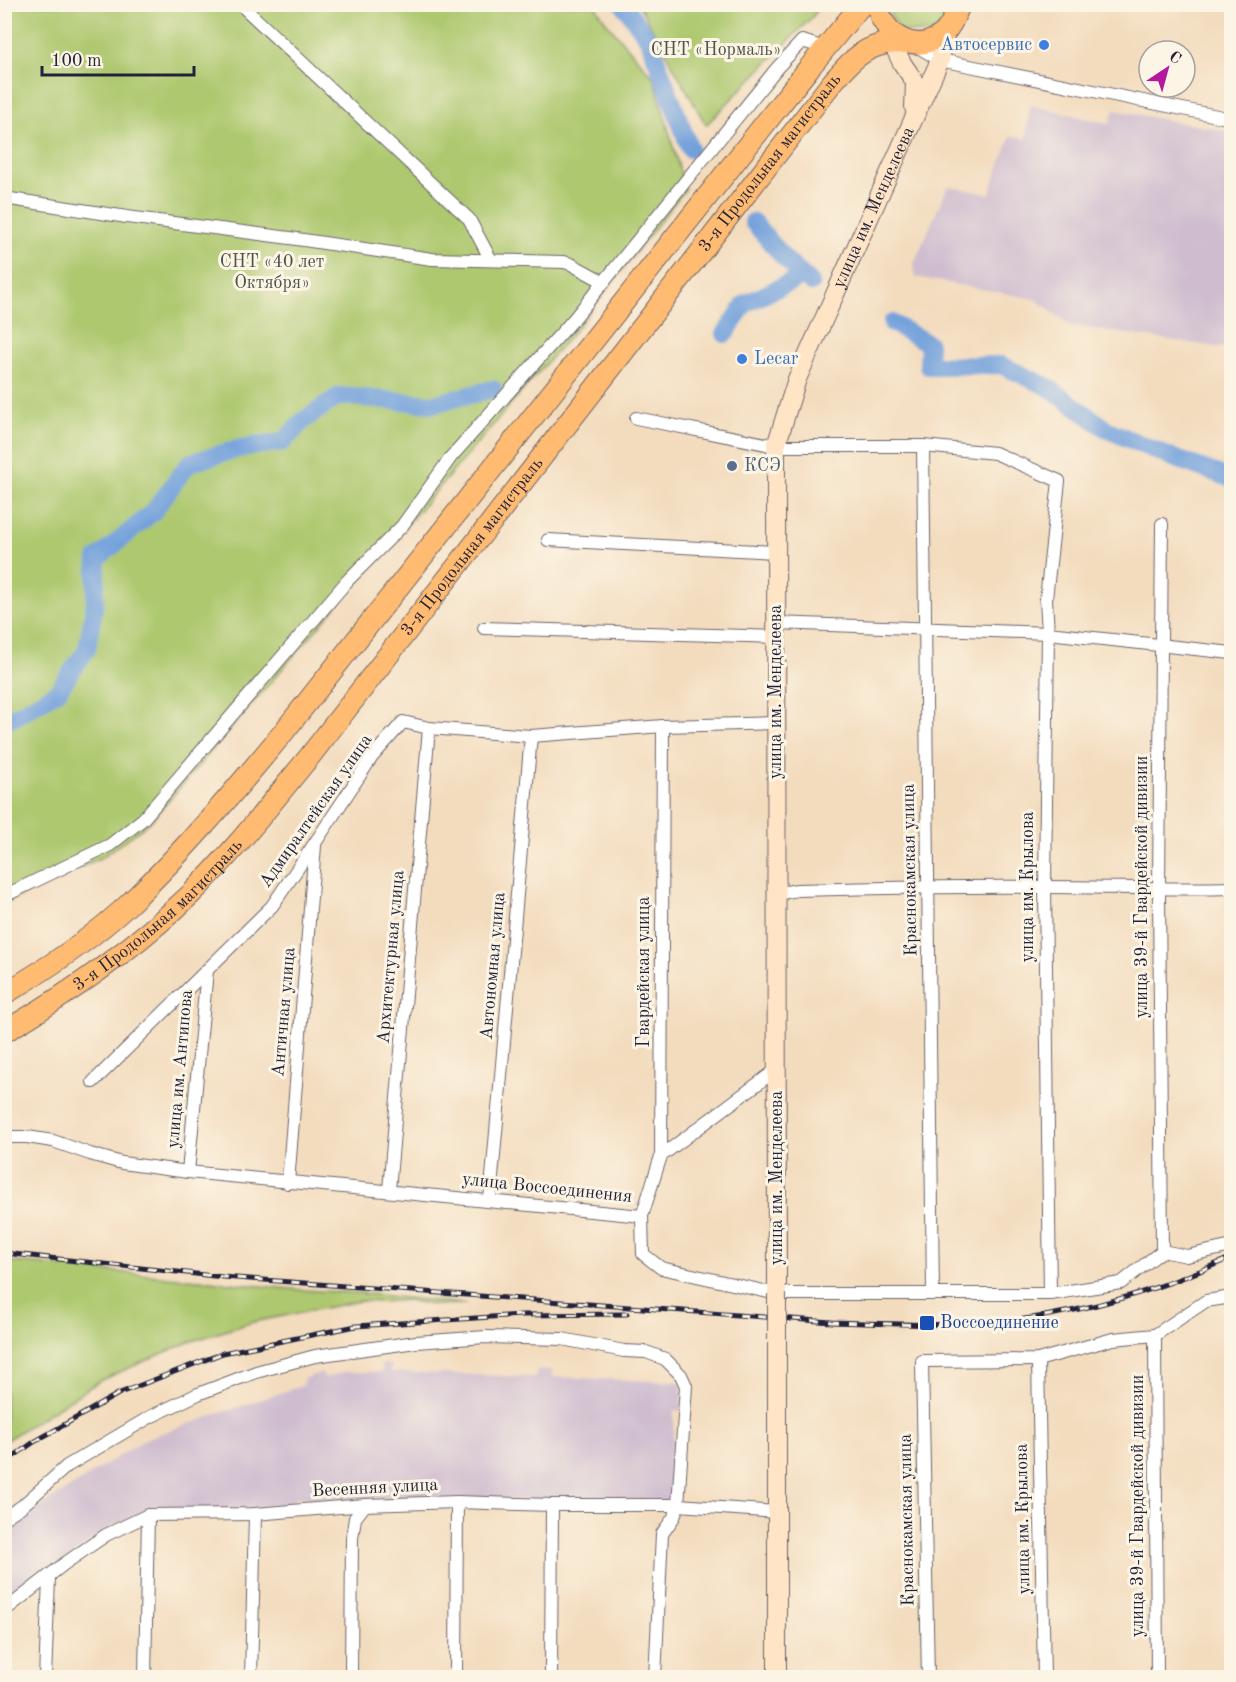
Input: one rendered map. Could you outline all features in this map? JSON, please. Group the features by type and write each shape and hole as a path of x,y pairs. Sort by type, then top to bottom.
{"highway":[{"name":"3-я Продольная магистраль","path":"4,994 66,953 128,904 167,866 229,798 862,4"},
{"path":"877,4 879,17 895,37"},
{"path":"946,31 960,4"},
{"name":"3-я Продольная магистраль","path":"4,1032 47,1007 151,931 184,901 226,856 310,756 847,66 865,51 895,37 931,40 940,37 946,31"}],"main road":[{"name":"улица им. Менделеева","path":"777,1512 776,446 797,379 940,60 946,31"},
{"path":"895,37 902,63 915,82 913,119"},
{"path":"777,1512 777,1677"}],"street":[{"path":"240,4 469,219 491,260"},
{"path":"895,37 940,60 1232,119"},
{"path":"4,896 110,845 143,819 348,580 402,526 451,457 573,320 752,98 802,41 825,48"},
{"path":"4,198 432,259 564,262 604,282"},
{"path":"636,418 776,446 923,446"},
{"name":"улица им. Крылова","path":"923,446 995,453 1059,481 1046,599 1048,633 1045,886 1050,1294"},
{"name":"Краснокамская улица","path":"923,446 933,1294"},
{"name":"улица 39-й Гвардейской дивизии","path":"1162,524 1160,644 1162,1251"},
{"path":"548,540 776,552"},
{"path":"484,628 776,630 925,627 1048,633 1232,653"},
{"name":"Адмиралтейская улица","path":"93,1082 272,906 372,757 403,722 429,728 531,736 663,726 776,723"},
{"name":"Гвардейская улица","path":"642,1216 661,1156 663,726"},
{"name":"Архитектурная улица","path":"389,1190 429,728"},
{"name":"Автономная улица","path":"490,1200 531,736"},
{"name":"Античная улица","path":"288,1182 315,843"},
{"path":"776,894 797,890 928,887 1045,886 1160,890 1232,888"},
{"name":"улица им. Антипова","path":"188,1172 207,970"},
{"path":"661,1156 776,1070"},
{"name":"улица Воссоединения","path":"4,1137 27,1137 53,1141 122,1163 188,1172 642,1216 643,1254 661,1268 777,1294 1050,1294 1121,1283 1162,1251"},
{"path":"1162,1251 1186,1256 1232,1246"},
{"path":"1038,1360 1113,1340 1155,1335 1206,1301 1232,1297"},
{"name":"улица 39-й Гвардейской дивизии","path":"1155,1335 1157,1677"},
{"path":"4,1518 34,1496 68,1466 150,1417 198,1394 256,1372 315,1356 416,1342 486,1337 562,1338 624,1352 646,1352 665,1359 681,1374 686,1386 678,1505 674,1517 662,1534 655,1677"},
{"name":"улица им. Крылова","path":"1038,1360 1044,1677"},
{"name":"Краснокамская улица","path":"928,1677 922,1361 1038,1360"},
{"path":"456,1677 457,1502"},
{"name":"Весенняя улица","path":"4,1611 64,1564 106,1536 148,1515 255,1514 365,1505 457,1502 678,1505 777,1512"},
{"path":"351,1677 352,1538 355,1518 365,1505"},
{"path":"551,1677 552,1505"},
{"path":"251,1677 255,1514"},
{"path":"145,1677 148,1515"},
{"path":"45,1677 49,1578"}],"shaded area":[{"path":"1030,105 1110,124 1114,110 1231,132 1231,349 1071,326 1035,299 915,277 914,263 948,186 989,194 1011,135 1026,139"},
{"path":"382,1364 391,1364 391,1372 536,1377 537,1370 552,1370 552,1377 682,1382 681,1411 674,1411 671,1501 294,1498 293,1507 166,1511 165,1506 155,1506 105,1530 5,1608 5,1534 40,1507 147,1438 304,1385 303,1379 322,1372 325,1378 344,1372 382,1372"}],"green space":[{"name":"СНТ «40 лет Октября»","path":"5,5 595,5 606,22 654,78 685,189 575,330 149,823 102,857 5,903"},
{"name":"СНТ «Нормаль»","path":"639,5 819,5 814,15 706,125"},
{"path":"884,5 951,5 945,22 931,34 901,31"},
{"path":"5,1261 466,1304 433,1305 407,1300 360,1301 253,1322 189,1342 101,1380 5,1441"}],"waterway":[{"path":"623,4 649,40 690,149"},
{"path":"753,222 785,259 811,283"},
{"path":"725,334 745,304 803,276"},
{"path":"892,323 929,344 928,366 1001,365 1048,387 1108,430 1168,456 1232,479"},
{"path":"4,715 13,718 58,691 87,649 95,603 97,559 153,512 189,463 241,448 283,442 304,420 339,396 433,404 493,389"}],"railway":[{"path":"4,1253 223,1277 832,1322 928,1325 977,1324 1052,1315 1131,1296 1232,1257"},
{"path":"4,1463 34,1442 120,1393 223,1353 356,1326 521,1315 627,1314"}],"place":[{"name":"Автосервис","path":"1044,45"},
{"name":"Lecar","path":"742,359"},
{"name":"КСЭ","path":"732,466"},
{"name":"Воссоединение","path":"927,1323"}]}
